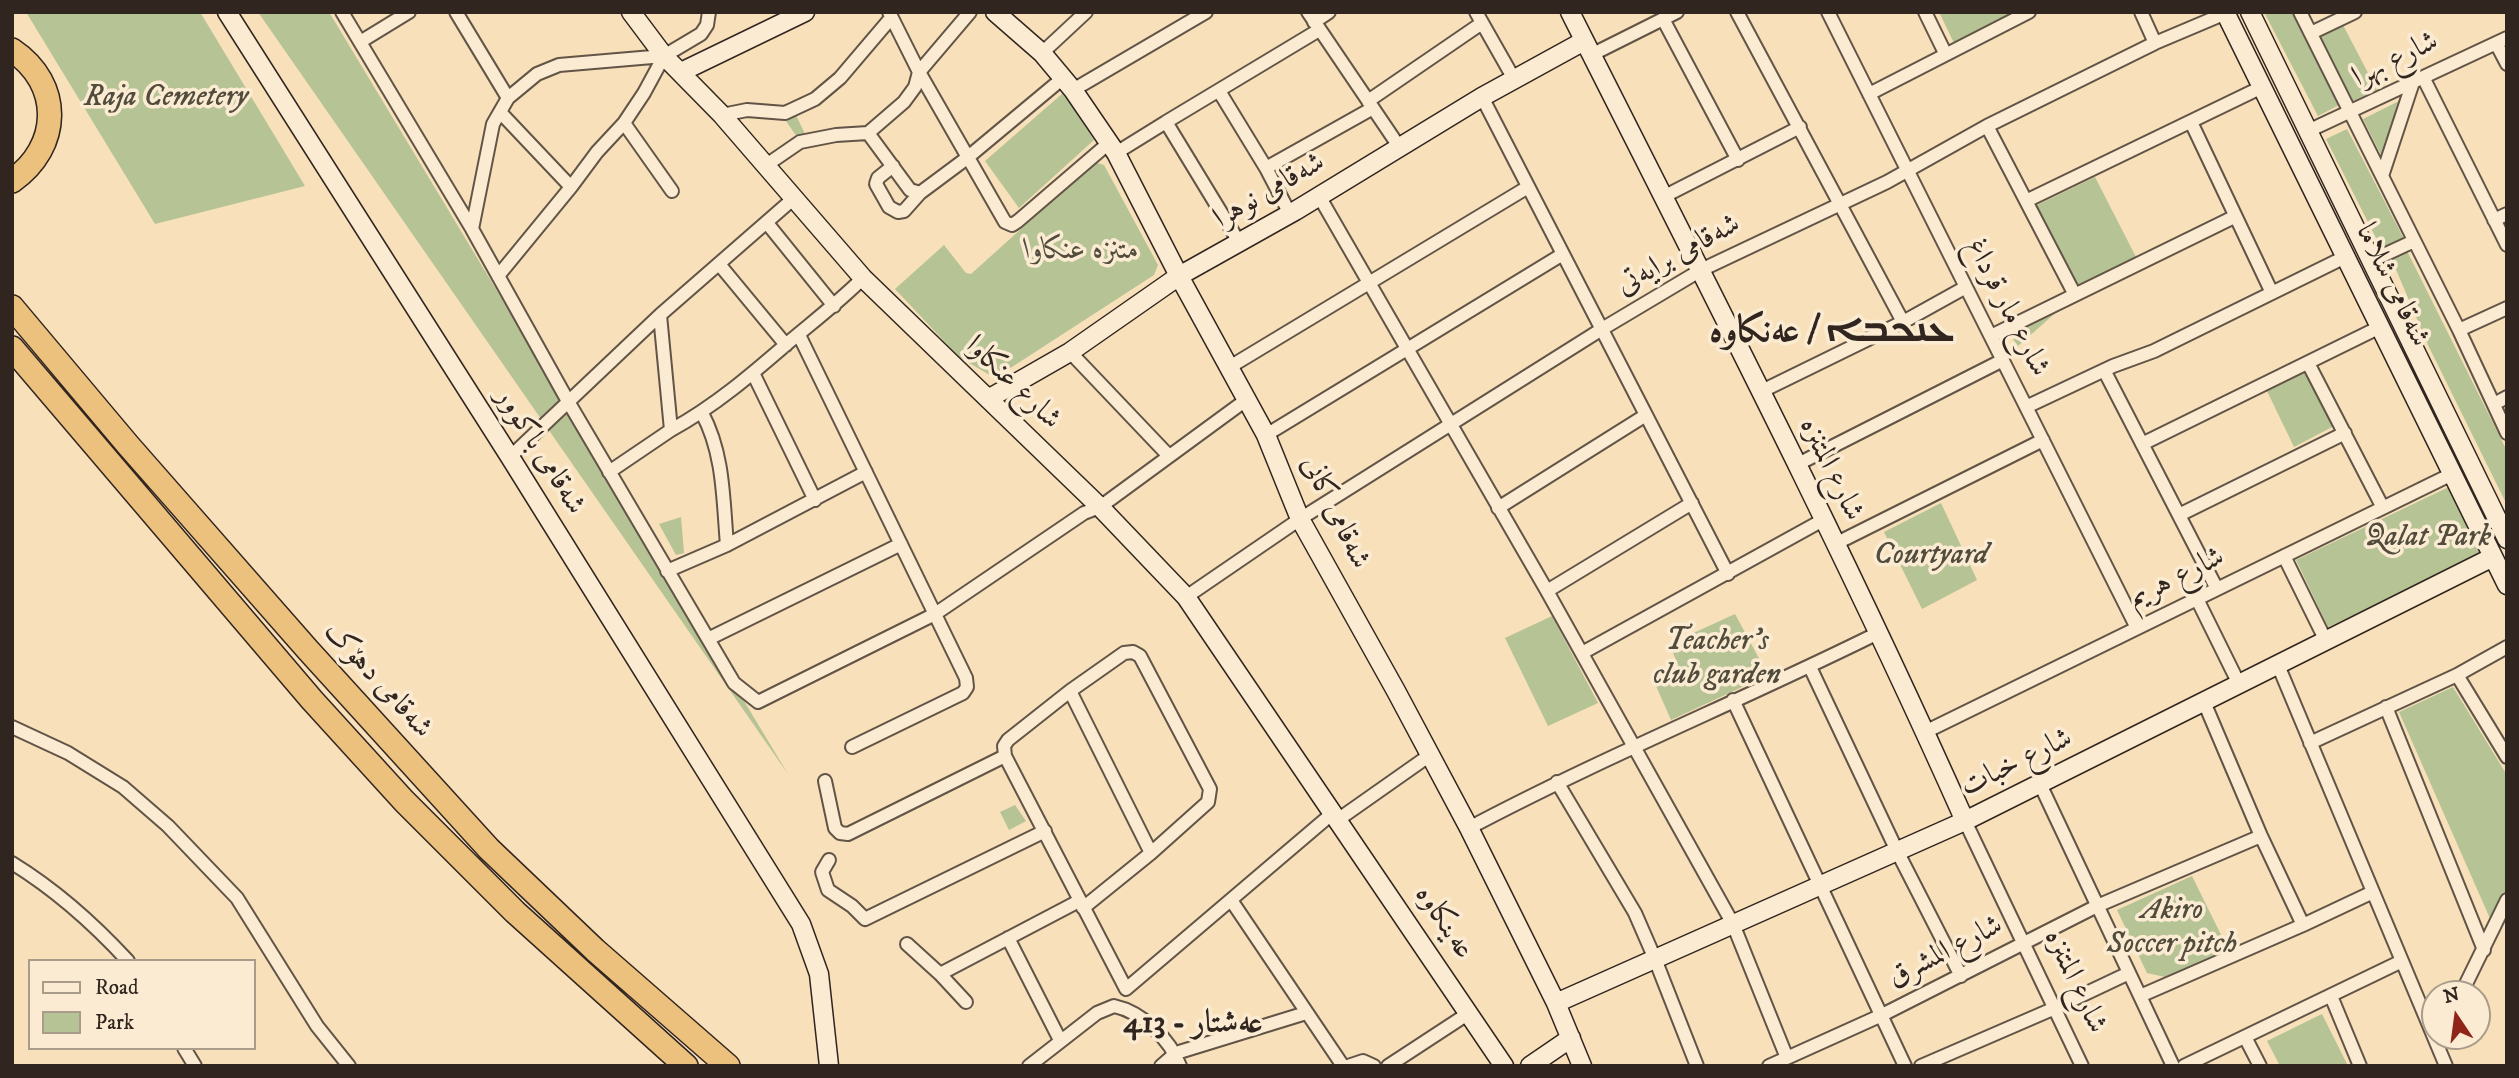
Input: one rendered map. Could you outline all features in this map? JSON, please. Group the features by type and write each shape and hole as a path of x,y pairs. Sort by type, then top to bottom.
{"highway":[{"path":"12,50 25,59 38,76 47,97 50,122 39,156 12,181"},
{"name":"شەقامی دهۆک","path":"12,307 307,650 489,849 594,950 728,1066"},
{"name":"شەقامی دهۆک","path":"12,348 283,666 404,801 515,912 686,1066"},
{"path":"283,666 307,650"}],"street":[{"name":"شەقامی باکوور","path":"227,12 802,924 819,974 825,1021"},
{"path":"342,12 472,229 569,403 734,683 758,702 935,614 1084,513 1100,507 1246,400"},
{"path":"360,42 409,12"},
{"path":"456,12 508,98"},
{"name":"شارع عنكاوا","path":"631,12 664,56 722,115 863,278 1100,507 1186,597 1336,816"},
{"path":"472,229 493,124 508,98 537,74 559,65 664,56 701,34 707,25 709,12"},
{"path":"765,166 800,142 836,135 868,133 904,102 915,88 919,72 970,12"},
{"name":"شەقامی کانی","path":"995,12 1042,53 1113,147 1179,276 1266,435 1300,519 1469,828 1556,1003 1582,1066"},
{"path":"1042,53 1086,12"},
{"path":"893,166 878,178 876,184 889,207 898,212 904,211 920,193 1068,84 1206,12"},
{"path":"722,115 747,110 785,113 815,99 840,78 890,15 967,158 1005,222 1012,225 1113,147 1166,122 1219,91 1329,12"},
{"name":"شارع المتنزه","path":"1570,12 1701,270 1835,544 2082,1066"},
{"path":"1588,48 1676,12"},
{"path":"1737,12 1903,322"},
{"name":"شارع مار قرداغ","path":"1828,12 2137,628"},
{"path":"1925,12 1945,53"},
{"path":"1870,94 2029,12"},
{"path":"2141,12 2155,43"},
{"name":"شەقامی شلاما","path":"2250,12 2507,539"},
{"path":"2300,12 2459,330 2507,433"},
{"path":"2311,33 2355,12"},
{"name":"شەقامی برایەتی","path":"1186,597 1300,519 1602,329 1701,270 1908,170 1987,125 2155,43 2225,13"},
{"name":"شەقامی شلاما","path":"2225,13 2507,585"},
{"path":"681,72 796,14"},
{"path":"1266,168 1371,105 1479,18 1514,79"},
{"path":"1663,19 1738,160"},
{"path":"1314,21 1401,148"},
{"path":"2502,40 2507,64"},
{"name":"شارع بهرا","path":"2308,131 2502,40"},
{"name":"شەقامی نوهرا","path":"988,399 1070,352 1179,276 1290,214 1482,97 1514,79 1588,48"},
{"path":"498,276 572,187 597,152 624,123 664,56"},
{"path":"2382,176 2418,80"},
{"path":"2418,80 2507,245"},
{"path":"2026,201 2262,87"},
{"path":"1219,91 1266,168 1290,214"},
{"path":"1482,97 1728,574"},
{"path":"500,112 572,187"},
{"path":"1166,122 1239,242"},
{"path":"2191,122 2272,293"},
{"path":"624,123 673,191"},
{"path":"1987,125 2075,295"},
{"path":"1663,197 1800,127"},
{"path":"868,133 910,190 920,193"},
{"path":"1228,368 1528,187"},
{"path":"1319,196 1547,591 1733,924 1787,1058"},
{"path":"510,457 660,314 793,199"},
{"path":"2494,220 2507,214"},
{"path":"1991,336 2234,217"},
{"path":"767,223 834,306"},
{"path":"2371,261 2414,241"},
{"path":"1266,435 1563,254"},
{"path":"2026,407 2104,370 2154,351 2345,257"},
{"path":"719,264 786,345"},
{"path":"609,472 671,430 702,413 834,306 863,278"},
{"path":"1760,392 1903,322 1966,287"},
{"path":"2459,330 2507,308"},
{"path":"660,314 671,430"},
{"path":"2142,444 2380,327"},
{"path":"799,335 966,678 967,687 962,693 852,747"},
{"path":"1070,352 1169,456"},
{"path":"1796,465 2003,360"},
{"path":"2308,363 2383,508"},
{"path":"2104,370 2217,589"},
{"path":"753,373 815,500"},
{"path":"2494,404 2507,397"},
{"path":"2422,412 2441,403"},
{"path":"702,413 714,435 721,468 727,545"},
{"path":"1498,508 1646,415"},
{"path":"2179,515 2345,433"},
{"path":"1835,544 2043,440"},
{"path":"667,571 727,545 866,472"},
{"name":"شارع هريم","path":"1925,732 2452,474"},
{"path":"1547,591 1692,503"},
{"path":"1582,653 1823,520"},
{"path":"708,639 901,544"},
{"path":"2284,556 2326,641"},
{"name":"شارع خبات","path":"1556,1003 1965,821 2493,557"},
{"path":"2197,599 2239,684"},
{"path":"1469,828 1557,782 1810,667 1878,633"},
{"path":"2310,743 2456,675 2507,647"},
{"path":"940,974 1081,904 1151,853 1208,802 1210,789 1140,656 1133,652 1124,653 1070,691 1004,746 1005,756 1045,831 1081,904 1126,989 1336,816 1430,755"},
{"path":"2278,665 2421,1002"},
{"path":"1810,667 1961,976"},
{"path":"2456,675 2507,757"},
{"path":"1070,691 1151,853"},
{"path":"1733,700 1905,1066"},
{"path":"2204,702 2261,836 2303,925"},
{"path":"2386,707 2484,950"},
{"path":"12,727 68,753 123,787 168,826 237,898 317,1026 349,1066"},
{"path":"825,781 835,828 840,833 848,834 1005,756"},
{"path":"1557,782 1635,913 1697,1066"},
{"path":"2040,785 2173,1066"},
{"name":"عەینکاوە","path":"1336,816 1504,1066"},
{"path":"830,860 822,872 828,890 852,906 865,919 1045,831"},
{"name":"شارع المشرق","path":"1769,1066 1882,1015 2097,906 2261,836"},
{"path":"12,863 46,883 98,929 126,959"},
{"path":"2140,996 2373,892"},
{"path":"2468,980 2507,900"},
{"path":"1231,901 1345,1066 1363,1061 1374,1066"},
{"path":"1008,938 1059,1040"},
{"path":"907,944 966,1002"},
{"path":"2184,1066 2402,961"},
{"path":"1921,1066 2129,973"},
{"path":"2331,996 2360,1066"},
{"path":"1029,1066 1097,1013 1114,1006 1135,1014 1157,1031 1178,1059"},
{"path":"1161,1066 1306,1013"},
{"path":"1388,1066 1469,1013"},
{"path":"820,1066 825,1021"},
{"path":"825,1021 829,1066"},
{"path":"2245,1037 2260,1066"},
{"path":"1530,1066 1571,1038"},
{"path":"185,1050 195,1066"}],"green space":[{"name":"Raja Cemetery","path":"26,12 200,12 305,186 155,224"},
{"path":"258,12 329,12 788,774"},
{"path":"1939,12 2013,12 1954,43"},
{"path":"2264,12 2293,12 2339,105 2318,116"},
{"path":"2343,25 2377,90 2353,101 2320,36"},
{"path":"1063,93 1094,140 1019,208 985,161"},
{"path":"2401,100 2382,157 2363,119"},
{"path":"795,113 805,134 797,137 786,121"},
{"path":"2347,129 2404,239 2381,248 2326,139"},
{"name":"متنزه عنكاوا","path":"1098,163 1104,165 1158,265 1154,275 995,378 959,357 895,289 944,245 966,273 971,274 1091,166"},
{"path":"2095,177 2137,259 2077,291 2035,206"},
{"path":"2407,251 2507,451 2507,505 2428,345 2392,260"},
{"path":"2053,302 2060,309 2018,346 2013,339 2019,328 2019,315"},
{"path":"2304,371 2334,426 2294,447 2266,389"},
{"name":"Qalat Park","path":"2453,485 2485,554 2328,627 2296,560"},
{"name":"Courtyard","path":"1941,503 1977,580 1922,609 1884,532"},
{"path":"681,517 684,553 676,555 659,524"},
{"name":"Teacher's club garden","path":"1735,614 1768,675 1671,720 1653,679 1680,669 1673,653 1679,649 1676,641"},
{"path":"1552,616 1598,703 1548,726 1505,638"},
{"path":"2453,687 2507,775 2507,891 2492,923 2399,712"},
{"path":"1015,805 1026,821 1009,830 1000,812"},
{"name":"Akiro Soccer pitch","path":"2192,876 2228,949 2165,977 2147,973 2117,910"},
{"path":"2322,1014 2348,1066 2280,1066 2267,1041"}],"district":[{"name":"ܥܢܟܒܐ / عەنکاوە","path":"1832,333"},
{"name":"عه‌شتار - 413","path":"1193,1025"}]}
